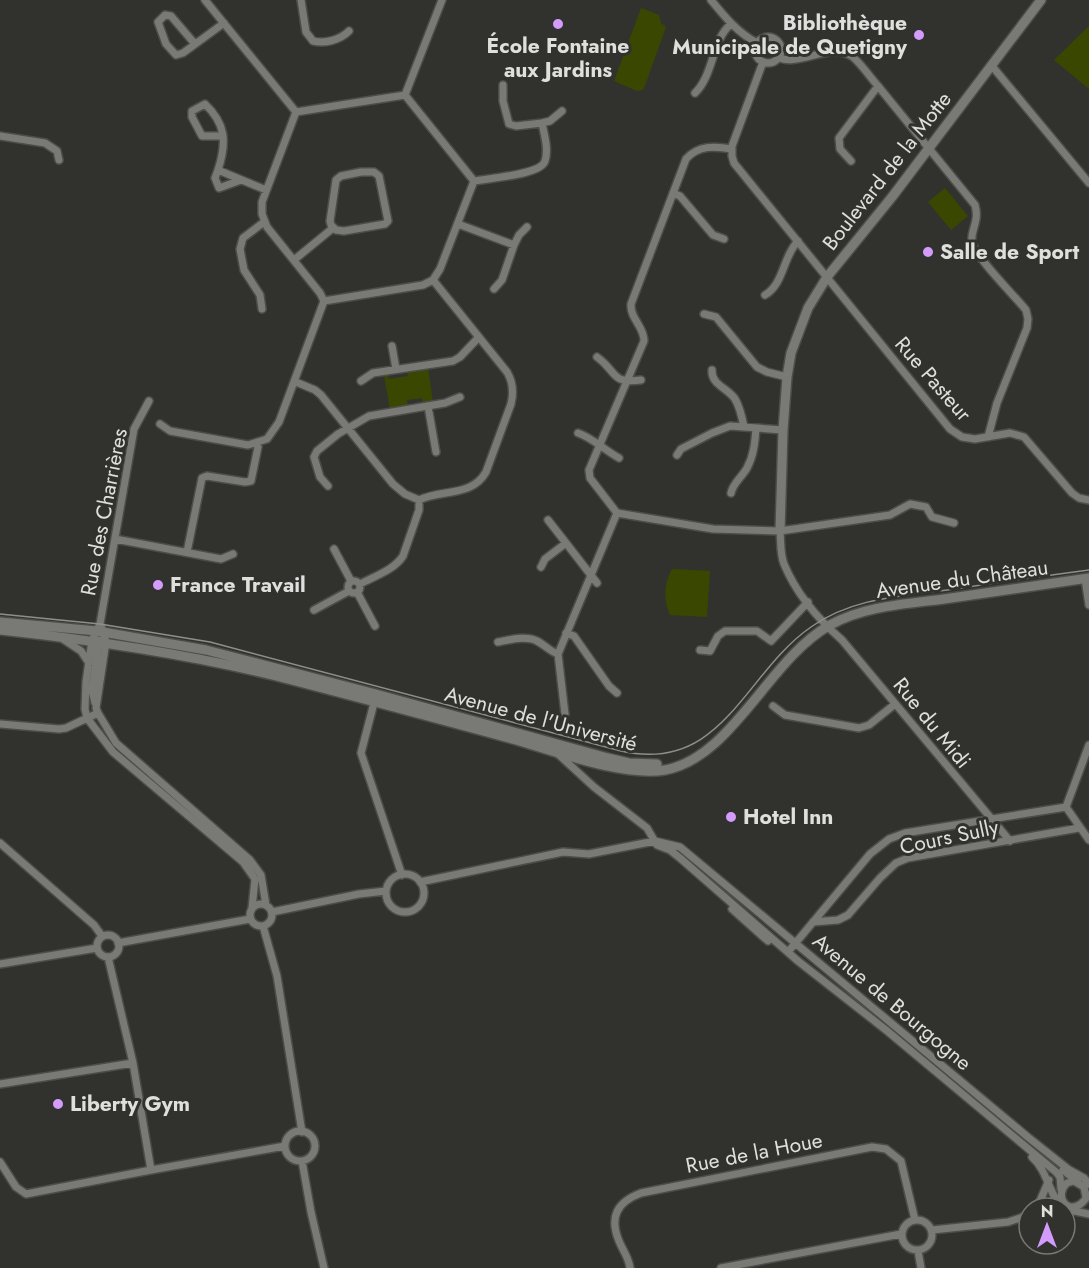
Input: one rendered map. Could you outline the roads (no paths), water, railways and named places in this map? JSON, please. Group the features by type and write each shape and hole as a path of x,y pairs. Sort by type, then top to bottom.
{"main road":[{"name":"Boulevard de la Motte","path":"780,531 787,377 798,330 808,308 827,278 892,197 1041,0"},
{"name":"Avenue du Château","path":"703,753 727,732 796,650 842,619 881,608 1087,579"},
{"name":"Avenue de l'Université","path":"0,622 217,653 556,752 631,770 645,771 676,767 690,762 703,753"},
{"name":"Avenue de l'Université","path":"0,630 58,636 97,636"},
{"name":"Avenue de l'Université","path":"375,698 629,763 651,765 671,763 703,753"}],"street":[{"path":"205,0 296,112"},
{"path":"301,0 306,32 312,41 320,42 341,38 349,31"},
{"path":"405,94 442,0"},
{"path":"711,0 731,24 757,43"},
{"path":"195,44 169,15 163,16 158,22 166,44 172,52 180,54 195,44 224,23"},
{"path":"695,93 703,85 724,32 731,24"},
{"path":"766,37 774,38 780,45 778,57 771,62 763,62 755,53 757,43 766,37"},
{"path":"778,57 787,60 839,52 854,58 975,204 978,215 972,237 973,245 1027,314 1026,328 997,403 988,437"},
{"path":"763,62 732,149 712,147 698,150 691,153 683,164 631,304 632,315 642,328 644,338 598,447 589,476 617,513 713,529 780,531 890,515 910,504 927,507 932,517 954,523"},
{"path":"992,66 1089,183"},
{"path":"503,86 503,101 506,120 509,124 516,126 550,122 562,111"},
{"path":"851,161 840,149 839,138 878,86"},
{"path":"296,112 405,94"},
{"path":"405,94 474,181"},
{"path":"221,136 202,136 192,117 192,111 201,104 206,104 220,123 224,150 215,177 219,188 241,180"},
{"path":"187,552 202,478 210,476 250,481 258,447 256,443 267,439 276,429 296,382 324,301 264,222 261,207 296,112"},
{"path":"474,181 542,167 546,149 542,123"},
{"path":"0,136 45,143 57,151 59,160"},
{"name":"Rue Pasteur","path":"732,149 734,163 950,429 962,437 975,439 1010,433 1024,437 1072,494 1089,500"},
{"path":"218,170 266,190"},
{"path":"376,173 380,179 387,223 344,231 333,228 330,217 336,180 344,175 376,173"},
{"path":"324,301 423,285 433,280 440,269 474,181"},
{"path":"673,193 680,196 713,236 724,239"},
{"path":"262,309 260,295 247,275 240,249 246,234 264,222"},
{"path":"458,224 514,244"},
{"path":"494,289 502,280 514,244 527,227"},
{"path":"294,260 333,228"},
{"path":"765,295 775,286 790,249 798,241"},
{"path":"296,382 318,392 393,484 405,494 419,500 429,495 468,489 477,483 486,472 511,404 513,392 510,377 433,280"},
{"path":"704,314 716,317 757,367 787,377"},
{"path":"361,381 372,373 453,361 479,338"},
{"path":"392,346 396,369"},
{"path":"597,357 606,363 617,378 626,382 641,380"},
{"path":"712,370 712,378 737,402 744,427"},
{"path":"328,486 320,477 314,457 319,449 338,434 372,415 445,403 460,397"},
{"name":"Rue des Charrières","path":"97,636 134,429 149,401"},
{"path":"428,406 436,452"},
{"name":"Rue des Charrières","path":"160,424 171,431 233,443 256,443"},
{"path":"677,455 681,449 730,426 783,430"},
{"path":"731,493 732,487 744,473 752,455 756,428"},
{"path":"578,433 619,458"},
{"path":"360,584 394,566 403,556 419,510 419,500"},
{"path":"565,714 558,654 617,513"},
{"path":"548,520 597,583"},
{"name":"Boulevard de la Motte","path":"780,531 784,565 797,588 827,627"},
{"path":"115,539 221,559 233,554"},
{"path":"541,567 545,559 566,543"},
{"path":"334,549 351,581"},
{"path":"1087,579 1089,605"},
{"path":"351,581 357,581 360,584"},
{"path":"349,591 348,584 351,581"},
{"path":"357,592 360,584"},
{"path":"314,610 349,591 357,592"},
{"path":"357,592 375,626"},
{"path":"700,650 710,651 718,636 725,631 757,631 771,641 808,602"},
{"name":"Rue du Midi","path":"827,627 842,640 1010,841"},
{"path":"566,633 574,636 609,686 617,693"},
{"path":"58,636 81,651 88,663"},
{"path":"97,636 88,663 85,699 87,718 113,752 243,862 255,879 250,919"},
{"path":"97,636 92,691 97,711 116,743 250,860 261,875 266,905 272,912"},
{"path":"498,642 531,639 558,654"},
{"path":"375,698 361,746 362,761 402,875 420,883 508,866 509,863"},
{"path":"773,705 785,715 859,728 869,725 895,704"},
{"path":"0,724 59,729 66,728 97,711"},
{"path":"1089,745 1066,807 1089,840"},
{"path":"556,752 594,788 647,828 656,843"},
{"name":"Cours Sully","path":"788,952 870,854 889,839 905,834 1066,807"},
{"name":"Cours Sully","path":"811,923 838,920 848,915 880,878 896,863 908,858 1079,828"},
{"path":"0,843 94,925 102,936"},
{"name":"Avenue de Bourgogne","path":"509,863 554,853 589,854 646,843 674,846 1085,1184"},
{"name":"Avenue de Bourgogne","path":"656,843 670,850 788,952 886,1030 1056,1172 1060,1177 1061,1189"},
{"name":"Avenue de Bourgogne","path":"676,855 679,862 744,920 1036,1160 1057,1196"},
{"path":"420,883 498,861 509,863"},
{"path":"402,875 391,880 386,891 388,903 397,911 408,912 418,908 422,903 420,883"},
{"path":"272,912 359,894 386,891"},
{"path":"252,908 258,904 266,905"},
{"path":"250,919 257,926 263,926 270,921 272,912"},
{"path":"118,943 250,919"},
{"path":"263,926 277,976 302,1132"},
{"path":"112,935 118,943 117,952 108,957 101,954 97,948 98,941 102,936 112,935"},
{"path":"0,964 97,948"},
{"path":"108,957 133,1063 151,1170"},
{"path":"0,1084 133,1063"},
{"path":"302,1132 311,1136 315,1145 310,1157 302,1161 288,1156 285,1146 288,1137 302,1132"},
{"path":"0,1162 16,1187 26,1194 285,1146"},
{"name":"Rue de la Houe","path":"630,1268 615,1227 616,1212 628,1198 641,1192 872,1147 886,1149 901,1161 915,1220"},
{"path":"302,1161 324,1268"},
{"path":"1042,1196 1049,1180"},
{"path":"1061,1196 1061,1189 1066,1183 1085,1184 1088,1196"},
{"path":"932,1230 1008,1222 1017,1219"},
{"path":"915,1220 925,1222 932,1230 928,1246 918,1251 904,1244 902,1234 906,1224 915,1220"},
{"path":"721,1268 902,1234"},
{"path":"918,1251 921,1268"}],"tram line":[{"path":"0,614 100,624 210,642 621,751 656,754 684,748 708,734 729,715 788,646 811,627 844,609 879,599 1089,570"}],"place":[{"name":"École Fontaine aux Jardins","path":"558,24"},
{"name":"Bibliothèque Municipale de Quetigny","path":"919,35"},
{"name":"Salle de Sport","path":"928,252"},
{"name":"France Travail","path":"158,585"},
{"name":"Hotel Inn","path":"731,817"},
{"name":"Liberty Gym","path":"58,1104"}]}
